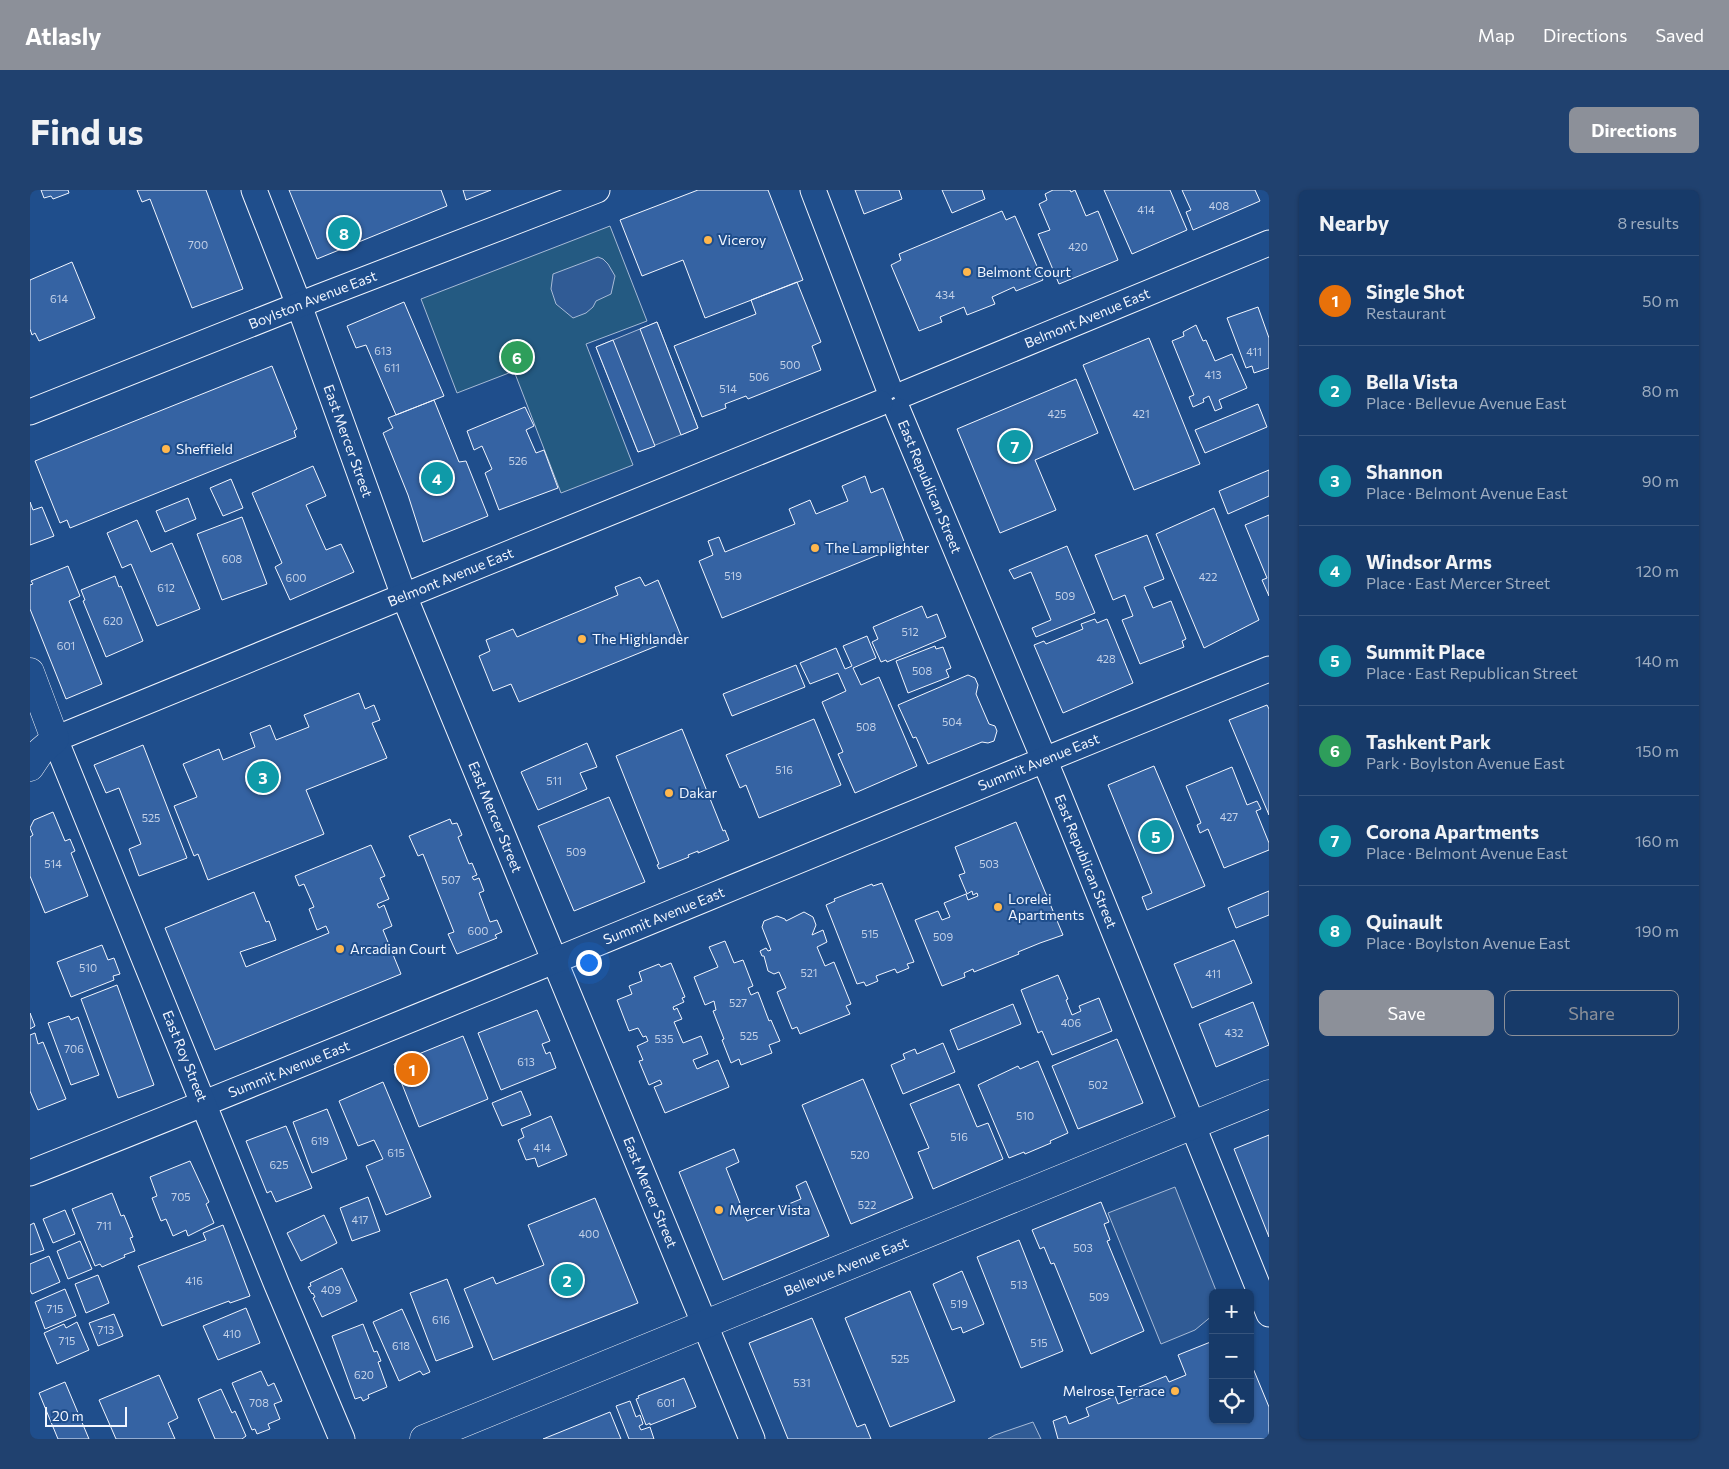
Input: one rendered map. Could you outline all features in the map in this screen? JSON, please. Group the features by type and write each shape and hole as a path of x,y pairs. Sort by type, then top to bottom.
{"street":[{"name":"East Mercer Street","path":"254,190 299,305 404,596 752,1439"},
{"name":"Boylston Avenue East","path":"30,412 299,305 597,190"},
{"name":"East Republican Street","path":"813,190 893,398 1044,760 1269,1314"},
{"name":"Belmont Avenue East","path":"30,767 40,752 56,739 1269,243"},
{"name":"Summit Avenue East","path":"30,1173 204,1104 1269,669"},
{"name":"East Roy Street","path":"30,672 204,1104 342,1439"},
{"name":"Bellevue Avenue East","path":"424,1439 1269,1094"}],"shaded area":[{"path":"610,226 647,321 586,344 633,465 561,493 514,371 457,393 421,299"},
{"path":"598,257 608,264 615,276 611,294 596,301 593,307 586,313 573,318 556,304 551,289 553,274"},
{"path":"657,322 698,428 638,452 596,347"},
{"path":"1175,1187 1215,1289 1209,1289 1209,1318 1195,1330 1161,1344 1108,1213"},
{"path":"1033,1422 1041,1439 988,1439 995,1435"}],"building":[{"path":"41,190 68,190 69,193 53,199 51,196 44,198"},
{"path":"137,190 206,190 243,289 192,308 150,199 142,202"},
{"path":"289,190 441,190 447,206 317,259"},
{"path":"463,190 491,190 466,200"},
{"name":"Viceroy","path":"698,190 768,190 803,280 705,318 683,260 642,276 620,220"},
{"path":"855,190 899,190 902,199 864,214"},
{"path":"942,190 982,190 985,199 952,213"},
{"path":"1053,190 1070,190 1071,192 1075,190 1086,216 1098,211 1118,260 1059,284 1038,234 1050,230 1039,204 1047,200 1045,194"},
{"path":"1104,190 1170,190 1187,230 1132,254"},
{"path":"1182,190 1255,190 1260,201 1193,230 1186,212 1191,210"},
{"name":"Belmont Court","path":"1002,211 1006,220 1015,216 1043,280 1016,291 1014,287 992,297 995,304 967,315 964,307 940,317 942,322 919,331 891,265 901,260 899,254"},
{"path":"72,262 95,318 39,341 35,333 32,335 30,329 30,280"},
{"path":"797,282 821,342 812,346 821,370 748,399 746,396 725,404 726,408 702,417 674,346 756,314 751,300"},
{"path":"404,302 444,396 396,415 366,345 356,348 347,326"},
{"path":"1258,307 1269,338 1269,368 1254,373 1252,366 1246,368 1227,318"},
{"path":"657,322 698,428 681,435 640,329"},
{"path":"1196,325 1203,341 1206,340 1215,361 1232,354 1247,388 1219,400 1222,408 1215,411 1209,396 1203,399 1204,402 1193,407 1189,397 1194,395 1172,341 1184,336 1183,332"},
{"path":"1149,338 1200,464 1134,490 1083,365"},
{"path":"613,340 655,446 638,452 596,347"},
{"name":"Sheffield","path":"272,366 297,429 294,431 296,437 70,528 67,520 60,523 35,461"},
{"path":"1076,379 1098,433 1035,460 1056,510 1000,533 957,429"},
{"path":"434,400 459,462 466,461 488,516 423,542 408,495 383,433 393,428 388,418"},
{"path":"1258,404 1267,427 1205,453 1195,430"},
{"path":"525,407 534,426 526,430 536,453 544,450 558,488 499,510 485,473 492,469 482,446 474,450 467,431"},
{"path":"313,466 326,496 306,505 326,550 341,544 354,572 290,600 275,567 282,563 252,493"},
{"path":"1269,470 1269,496 1228,514 1219,491"},
{"name":"The Lamplighter","path":"865,476 871,493 883,488 905,544 722,618 699,561 713,555 708,541 719,537 725,552 795,524 789,509 810,500 816,514 848,501 842,486"},
{"path":"231,479 243,508 223,516 210,488"},
{"path":"188,498 196,519 165,532 156,511"},
{"path":"30,502 33,510 42,507 54,536 30,545"},
{"path":"1214,508 1259,620 1204,648 1156,534"},
{"path":"1269,515 1269,596 1262,580 1267,578 1245,525"},
{"path":"242,517 267,584 222,600 197,534"},
{"path":"137,520 151,552 172,543 200,609 157,626 131,564 122,568 107,533"},
{"path":"1147,535 1164,579 1144,587 1153,608 1171,601 1186,639 1182,641 1184,647 1140,664 1122,620 1133,616 1125,595 1113,600 1095,555"},
{"path":"1067,546 1095,613 1036,637 1032,628 1051,620 1031,572 1014,579 1009,570"},
{"path":"68,566 80,596 69,601 102,684 66,699 30,609 30,585 33,584 31,581"},
{"path":"115,576 119,587 121,586 143,641 106,657 83,601 85,600 81,590"},
{"name":"The Highlander","path":"640,577 645,586 658,580 681,636 519,702 511,684 493,691 479,656 490,651 486,640 513,629 517,637 618,595 615,587"},
{"path":"922,606 927,618 937,614 946,637 887,662 886,660 881,662 872,642 878,639 873,627"},
{"path":"1095,619 1097,623 1107,619 1133,683 1063,713 1034,645 1044,641 1046,644 1083,629 1081,624"},
{"path":"867,636 876,658 853,668 861,685 879,677 917,766 855,793 838,754 843,752 822,702 846,691 838,673 810,684 800,663 836,648 845,669 852,666 843,646"},
{"path":"935,646 936,649 943,647 951,668 946,670 949,677 908,693 896,661"},
{"path":"796,665 805,687 732,716 723,694"},
{"path":"968,675 975,678 978,685 976,694 989,724 995,726 997,731 994,741 982,742 928,764 916,737 913,738 898,705"},
{"path":"359,693 365,709 374,705 380,720 372,723 387,758 306,790 324,834 208,880 198,854 194,856 174,806 197,797 183,764 219,749 223,760 255,747 250,733 270,725 276,740 309,727 304,715"},
{"path":"1267,705 1269,709 1269,815 1229,720"},
{"path":"814,719 841,785 759,818 746,785 740,788 726,755"},
{"name":"Dakar","path":"682,729 723,831 725,830 729,840 698,853 698,851 688,855 689,857 659,869 657,865 659,864 616,756"},
{"path":"587,743 597,767 580,773 587,789 538,810 521,772"},
{"path":"143,745 187,858 139,876 129,849 141,844 119,788 106,793 94,765"},
{"path":"1154,766 1205,886 1147,910 1142,897 1152,893 1108,785"},
{"path":"1232,767 1247,805 1257,801 1261,809 1256,811 1269,843 1269,850 1224,868 1208,829 1200,833 1197,825 1201,823 1186,786"},
{"path":"609,797 645,882 574,911 538,826"},
{"path":"53,812 65,841 70,839 75,851 71,853 88,896 45,913 30,876 30,837 33,835 30,828 34,820"},
{"path":"450,819 452,824 457,823 462,835 458,837 469,864 472,863 477,875 472,877 474,880 479,878 484,891 479,893 490,922 497,920 502,932 495,935 497,938 457,954 448,934 454,932 423,854 418,856 409,836"},
{"name":"Lorelei Apartments","path":"1016,822 1063,935 1018,952 1019,954 974,972 973,969 964,973 965,977 942,986 915,920 938,911 942,920 950,917 944,903 966,894 968,900 978,896 977,893 973,895 972,891 967,894 959,875 965,873 955,847"},
{"name":"Arcadian Court","path":"371,845 385,876 380,878 389,899 377,904 379,908 384,905 392,926 383,930 401,974 215,1050 165,928 254,892 266,922 269,921 276,940 240,952 246,967 329,933 326,926 317,930 309,909 314,907 304,884 299,886 295,876"},
{"path":"882,883 914,962 907,964 909,968 897,973 895,969 876,976 878,981 866,986 864,982 857,984 826,905 835,901 834,899 872,884 873,886"},
{"path":"1269,891 1269,915 1236,928 1228,908"},
{"path":"804,912 813,917 816,925 812,935 823,930 827,942 817,947 825,966 834,962 851,1004 846,1006 850,1014 800,1034 797,1027 792,1029 777,992 786,988 779,972 774,974 768,971 764,956 762,956 760,951 766,948 768,951 771,950 762,927 764,921 777,916 786,921"},
{"path":"1234,940 1252,983 1192,1008 1174,964"},
{"path":"725,941 734,963 743,960 753,986 748,988 751,995 758,992 769,1021 771,1020 780,1041 769,1045 772,1053 741,1065 739,1059 731,1063 713,1011 716,1010 714,1001 705,1005 694,977 718,967 709,947"},
{"path":"102,945 108,960 114,958 120,974 113,976 114,980 71,997 57,962"},
{"path":"671,963 685,997 682,998 684,1002 673,1007 674,1010 677,1008 682,1019 674,1022 683,1043 701,1036 708,1054 693,1060 697,1069 718,1060 729,1087 665,1113 654,1087 662,1084 660,1080 649,1085 639,1061 643,1060 637,1046 648,1041 646,1036 643,1037 638,1028 629,1031 617,1000 632,994 629,986 642,981 639,972 659,964 661,967"},
{"path":"1058,975 1068,999 1066,1000 1072,1015 1081,1011 1079,1006 1099,998 1112,1031 1052,1055 1042,1031 1038,1033 1021,990"},
{"path":"117,985 154,1085 118,1098 81,999"},
{"path":"1253,1002 1269,1045 1216,1067 1199,1024"},
{"path":"1013,1004 1021,1024 958,1050 950,1030"},
{"path":"537,1010 550,1041 542,1044 546,1054 550,1052 556,1068 501,1090 478,1033"},
{"path":"30,1013 35,1026 30,1029"},
{"path":"69,1016 71,1020 78,1017 99,1075 71,1085 48,1023"},
{"path":"35,1033 38,1044 43,1042 66,1099 38,1110 30,1091 30,1035"},
{"path":"463,1036 488,1099 419,1127 394,1064"},
{"path":"1117,1039 1143,1103 1078,1129 1052,1066"},
{"path":"943,1043 955,1072 903,1094 891,1065 905,1059 903,1054 915,1049 917,1054"},
{"path":"1038,1061 1068,1133 1050,1141 1051,1143 1025,1154 1024,1152 1009,1158 978,1085 1018,1066 1020,1069"},
{"path":"863,1079 913,1198 851,1224 802,1105"},
{"path":"383,1082 431,1197 386,1215 366,1166 383,1159 374,1140 358,1146 339,1101"},
{"path":"959,1084 977,1127 988,1123 1003,1159 933,1189 918,1152 929,1148 910,1104"},
{"path":"521,1091 531,1115 502,1126 492,1103"},
{"path":"327,1109 347,1159 312,1173 293,1122"},
{"path":"551,1116 567,1155 538,1167 535,1158 526,1160 518,1140 524,1137 521,1129"},
{"path":"286,1126 312,1188 276,1202 271,1191 267,1193 246,1141"},
{"path":"1269,1135 1269,1237 1234,1149"},
{"name":"Mercer Vista","path":"734,1149 739,1162 726,1168 747,1221 801,1199 796,1186 806,1181 829,1236 723,1280 679,1172"},
{"path":"190,1161 209,1202 206,1204 214,1223 188,1236 186,1230 173,1236 166,1219 161,1221 152,1198 157,1196 150,1177"},
{"path":"112,1193 121,1216 124,1215 133,1237 130,1238 135,1251 102,1267 100,1264 95,1266 72,1209"},
{"path":"368,1197 380,1231 352,1241 340,1208"},
{"path":"595,1198 638,1303 493,1360 464,1289 493,1277 496,1284 544,1265 528,1225"},
{"path":"1101,1202 1109,1222 1104,1224 1110,1240 1107,1241 1144,1331 1091,1354 1054,1263 1051,1264 1044,1247 1040,1249 1032,1230"},
{"path":"65,1210 75,1234 53,1243 43,1219"},
{"path":"324,1215 337,1243 301,1261 287,1233"},
{"path":"34,1223 44,1250 30,1255 30,1225"},
{"path":"223,1225 250,1296 230,1303 229,1301 162,1326 138,1266 206,1240 203,1233"},
{"path":"1019,1240 1063,1351 1021,1368 977,1257"},
{"path":"80,1241 92,1269 68,1279 57,1251"},
{"path":"49,1256 60,1282 32,1294 30,1290 30,1264"},
{"path":"342,1268 357,1301 322,1317 313,1298 315,1297 308,1287 311,1286 310,1283"},
{"path":"962,1271 984,1324 963,1333 961,1327 952,1330 933,1284"},
{"path":"98,1275 109,1303 86,1313 75,1284"},
{"path":"447,1279 473,1347 436,1361 410,1293"},
{"path":"65,1289 76,1316 45,1329 35,1302"},
{"path":"910,1291 955,1401 890,1427 845,1318"},
{"path":"246,1308 260,1343 218,1360 203,1326"},
{"path":"402,1309 430,1372 423,1375 420,1371 399,1381 373,1322"},
{"path":"114,1314 123,1336 98,1346 89,1323"},
{"path":"812,1318 857,1427 865,1424 871,1439 788,1439 749,1343"},
{"path":"77,1322 89,1350 57,1364 44,1333 64,1324 66,1328"},
{"path":"363,1324 374,1352 377,1351 381,1361 378,1362 387,1387 368,1395 369,1398 363,1401 361,1397 355,1399 332,1336"},
{"name":"Melrose Terrace","path":"1209,1343 1209,1424 1254,1424 1254,1371 1269,1407 1269,1439 1058,1439 1053,1421 1066,1416 1069,1424 1089,1416 1086,1408 1115,1396 1118,1404 1140,1395 1137,1388 1166,1376 1169,1382 1186,1375 1178,1355"},
{"path":"261,1371 268,1386 274,1383 282,1401 274,1404 280,1419 268,1424 270,1429 257,1434 255,1429 252,1430 232,1383"},
{"path":"159,1375 178,1418 168,1423 175,1439 116,1439 99,1400"},
{"path":"684,1378 696,1407 646,1425 636,1399 639,1398 638,1396"},
{"path":"65,1382 89,1439 58,1439 39,1393"},
{"path":"221,1389 232,1413 235,1411 246,1436 242,1439 215,1439 198,1399"},
{"path":"630,1401 636,1417 640,1415 643,1424 639,1426 641,1430 650,1427 654,1439 629,1439 616,1406"},
{"path":"610,1412 621,1439 543,1439"}],"place":[{"name":"Quinault","path":"344,233"},
{"name":"Viceroy","path":"708,240"},
{"name":"Belmont Court","path":"967,272"},
{"name":"Tashkent Park","path":"517,357"},
{"name":"Corona Apartments","path":"1015,446"},
{"name":"Sheffield","path":"166,449"},
{"name":"Windsor Arms","path":"437,478"},
{"name":"The Lamplighter","path":"815,548"},
{"name":"The Highlander","path":"582,639"},
{"name":"Shannon","path":"263,777"},
{"name":"Dakar","path":"669,793"},
{"name":"Summit Place","path":"1156,836"},
{"name":"Lorelei Apartments","path":"998,907"},
{"name":"Arcadian Court","path":"340,949"},
{"name":"Single Shot","path":"412,1069"},
{"name":"Mercer Vista","path":"719,1210"},
{"name":"Bella Vista","path":"567,1280"},
{"name":"Melrose Terrace","path":"1175,1391"}]}
